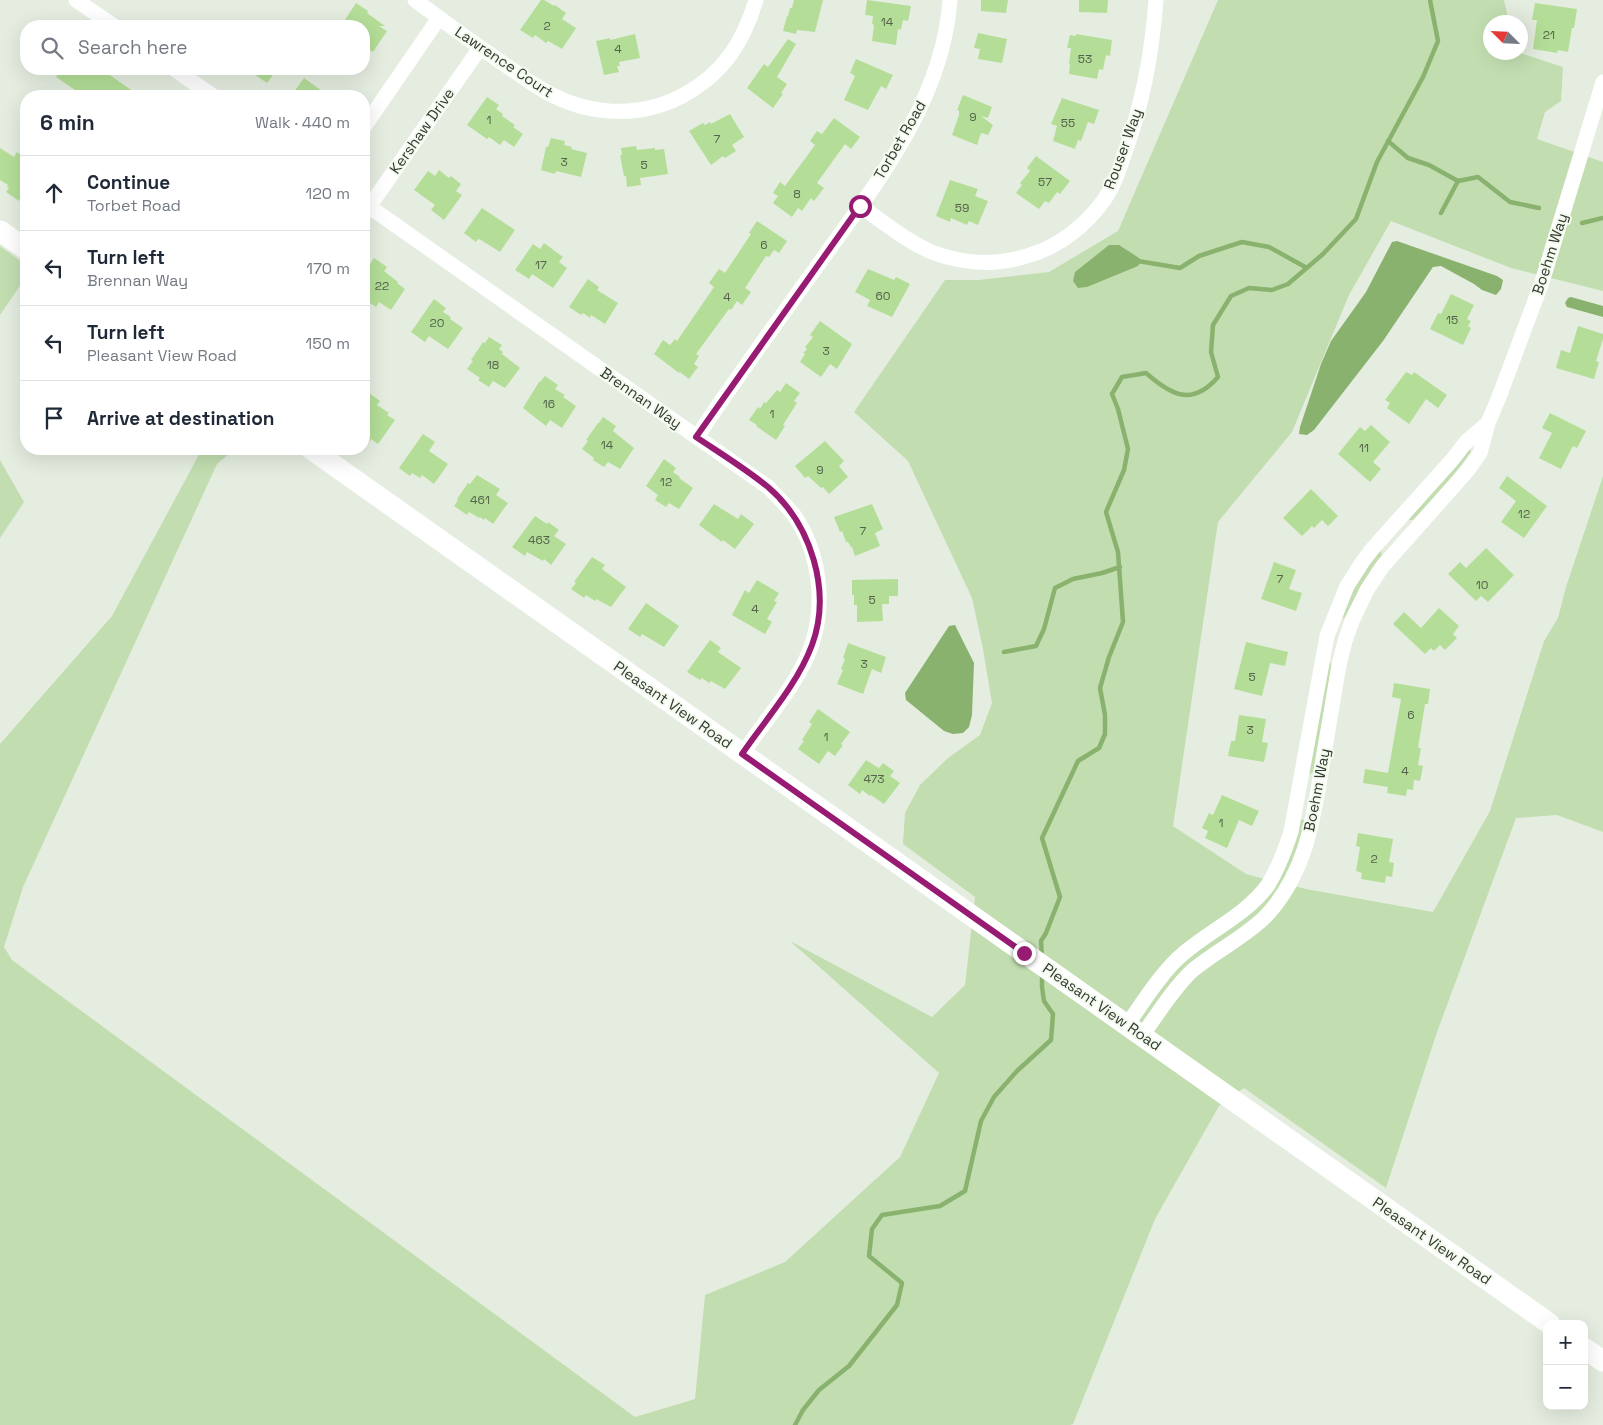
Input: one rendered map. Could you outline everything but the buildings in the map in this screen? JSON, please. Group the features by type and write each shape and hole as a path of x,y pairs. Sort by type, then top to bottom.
{"street":[{"path":"76,0 105,20"},
{"name":"Lawrence Court","path":"415,0 480,48 539,88 563,100 587,108 618,112 644,109 670,102 695,89 719,69 736,48 749,24 756,0"},
{"name":"Torbet Road","path":"696,437 860,206 907,135 923,103 935,72 944,43 950,0"},
{"name":"Rouser Way","path":"860,206 909,240 932,252 953,259 974,262 998,262 1018,259 1041,252 1064,240 1086,221 1105,198 1116,176 1141,102 1153,44 1156,0"},
{"path":"370,118 439,18"},
{"name":"Kershaw Drive","path":"370,202 480,48"},
{"path":"183,75 204,90"},
{"name":"Boehm Way","path":"1135,1031 1192,971 1261,920 1281,896 1294,876 1304,854 1312,826 1343,648 1352,621 1382,567 1468,470 1480,453 1488,423 1542,282 1603,82"},
{"name":"Brennan Way","path":"370,211 768,487 794,516 814,557 818,579 818,623 812,645 801,668 742,754"},
{"path":"0,231 20,245"},
{"name":"Boehm Way","path":"1135,1031 1169,968 1183,953 1248,906 1268,885 1284,854 1291,832 1324,648 1347,586 1363,561 1384,536 1466,442 1488,423"},
{"name":"Pleasant View Road","path":"319,455 1544,1320"},
{"path":"1384,536 1400,546"},
{"path":"1324,648 1343,648"},
{"path":"1248,906 1261,920"},
{"path":"1588,1351 1603,1361"}],"shaded area":[{"path":"1218,0 1504,0 1507,15 1483,15 1483,60 1528,60 1528,56 1563,67 1561,101 1545,112 1537,139 1603,162 1603,291 1511,268 1391,221 1349,295 1292,432 1218,522 1173,826 1246,874 1276,882 1300,819 1304,820 1297,853 1282,883 1433,912 1490,811 1544,641 1558,618 1566,587 1603,476 1603,832 1557,815 1516,818 1436,1035 1386,1188 1244,1088 1219,1106 1155,1219 1073,1424 1070,1425 0,1425 0,744 112,616 199,455 228,455 217,464 23,887 4,947 12,960 635,1417 695,1399 705,1295 785,1262 900,1157 939,1073 790,941 932,1017 965,985 975,897 903,844 905,813 920,785 948,758 980,735 992,703 983,649 972,598 908,461 854,412 945,280 979,280 1049,272 1118,231"},
{"path":"1397,241 1497,276 1503,280 1501,289 1496,295 1482,290 1441,266 1433,267 1383,341 1314,430 1307,435 1299,434 1321,364 1331,341 1366,292 1392,242"},
{"path":"1109,245 1119,245 1139,258 1141,261 1138,266 1087,287 1078,288 1073,281 1075,272"},
{"path":"0,246 20,261 20,286 0,315"},
{"path":"1571,297 1603,306 1603,317 1567,307 1565,303"},
{"path":"1469,448 1471,452 1449,481 1413,520 1409,520 1408,518"},
{"path":"0,460 24,502 0,538"},
{"path":"1380,550 1382,555 1342,619 1353,587"},
{"path":"955,625 974,663 972,715 969,727 963,733 953,734 944,731 906,700 905,693 949,626"},
{"path":"1330,662 1332,666 1313,772 1310,774 1308,773 1328,663"}],"waterway":[{"path":"1042,957 1041,941 1060,897 1042,838 1078,761 1099,748 1105,734 1105,715 1100,688 1109,657 1123,622 1118,552 1106,512 1124,470 1128,449 1118,409 1112,394 1122,377 1146,373 1164,387 1182,394 1190,395 1208,386 1218,377 1211,352 1213,325 1231,296 1249,288 1272,290 1288,284 1323,254 1356,219 1377,162 1423,77 1438,41 1430,0"},
{"path":"1388,141 1408,158 1429,165 1458,181 1478,177 1510,202 1539,208"},
{"path":"1441,213 1458,181"},
{"path":"1582,223 1603,218"},
{"path":"1138,261 1180,268 1199,256 1242,242 1269,247 1307,268"},
{"path":"1004,652 1036,646 1044,629 1055,588 1073,579 1120,567"},
{"path":"795,1425 803,1410 819,1390 849,1366 897,1305 902,1283 869,1256 872,1229 882,1215 940,1206 965,1191 981,1121 994,1097 1017,1071 1051,1040 1053,1014 1044,1001 1042,973"}],"route":[{"path":"860,206 696,437 768,487 781,500 794,516 804,534 814,557 818,579 818,623 812,645 801,668 786,692 742,754 1024,953"}]}
